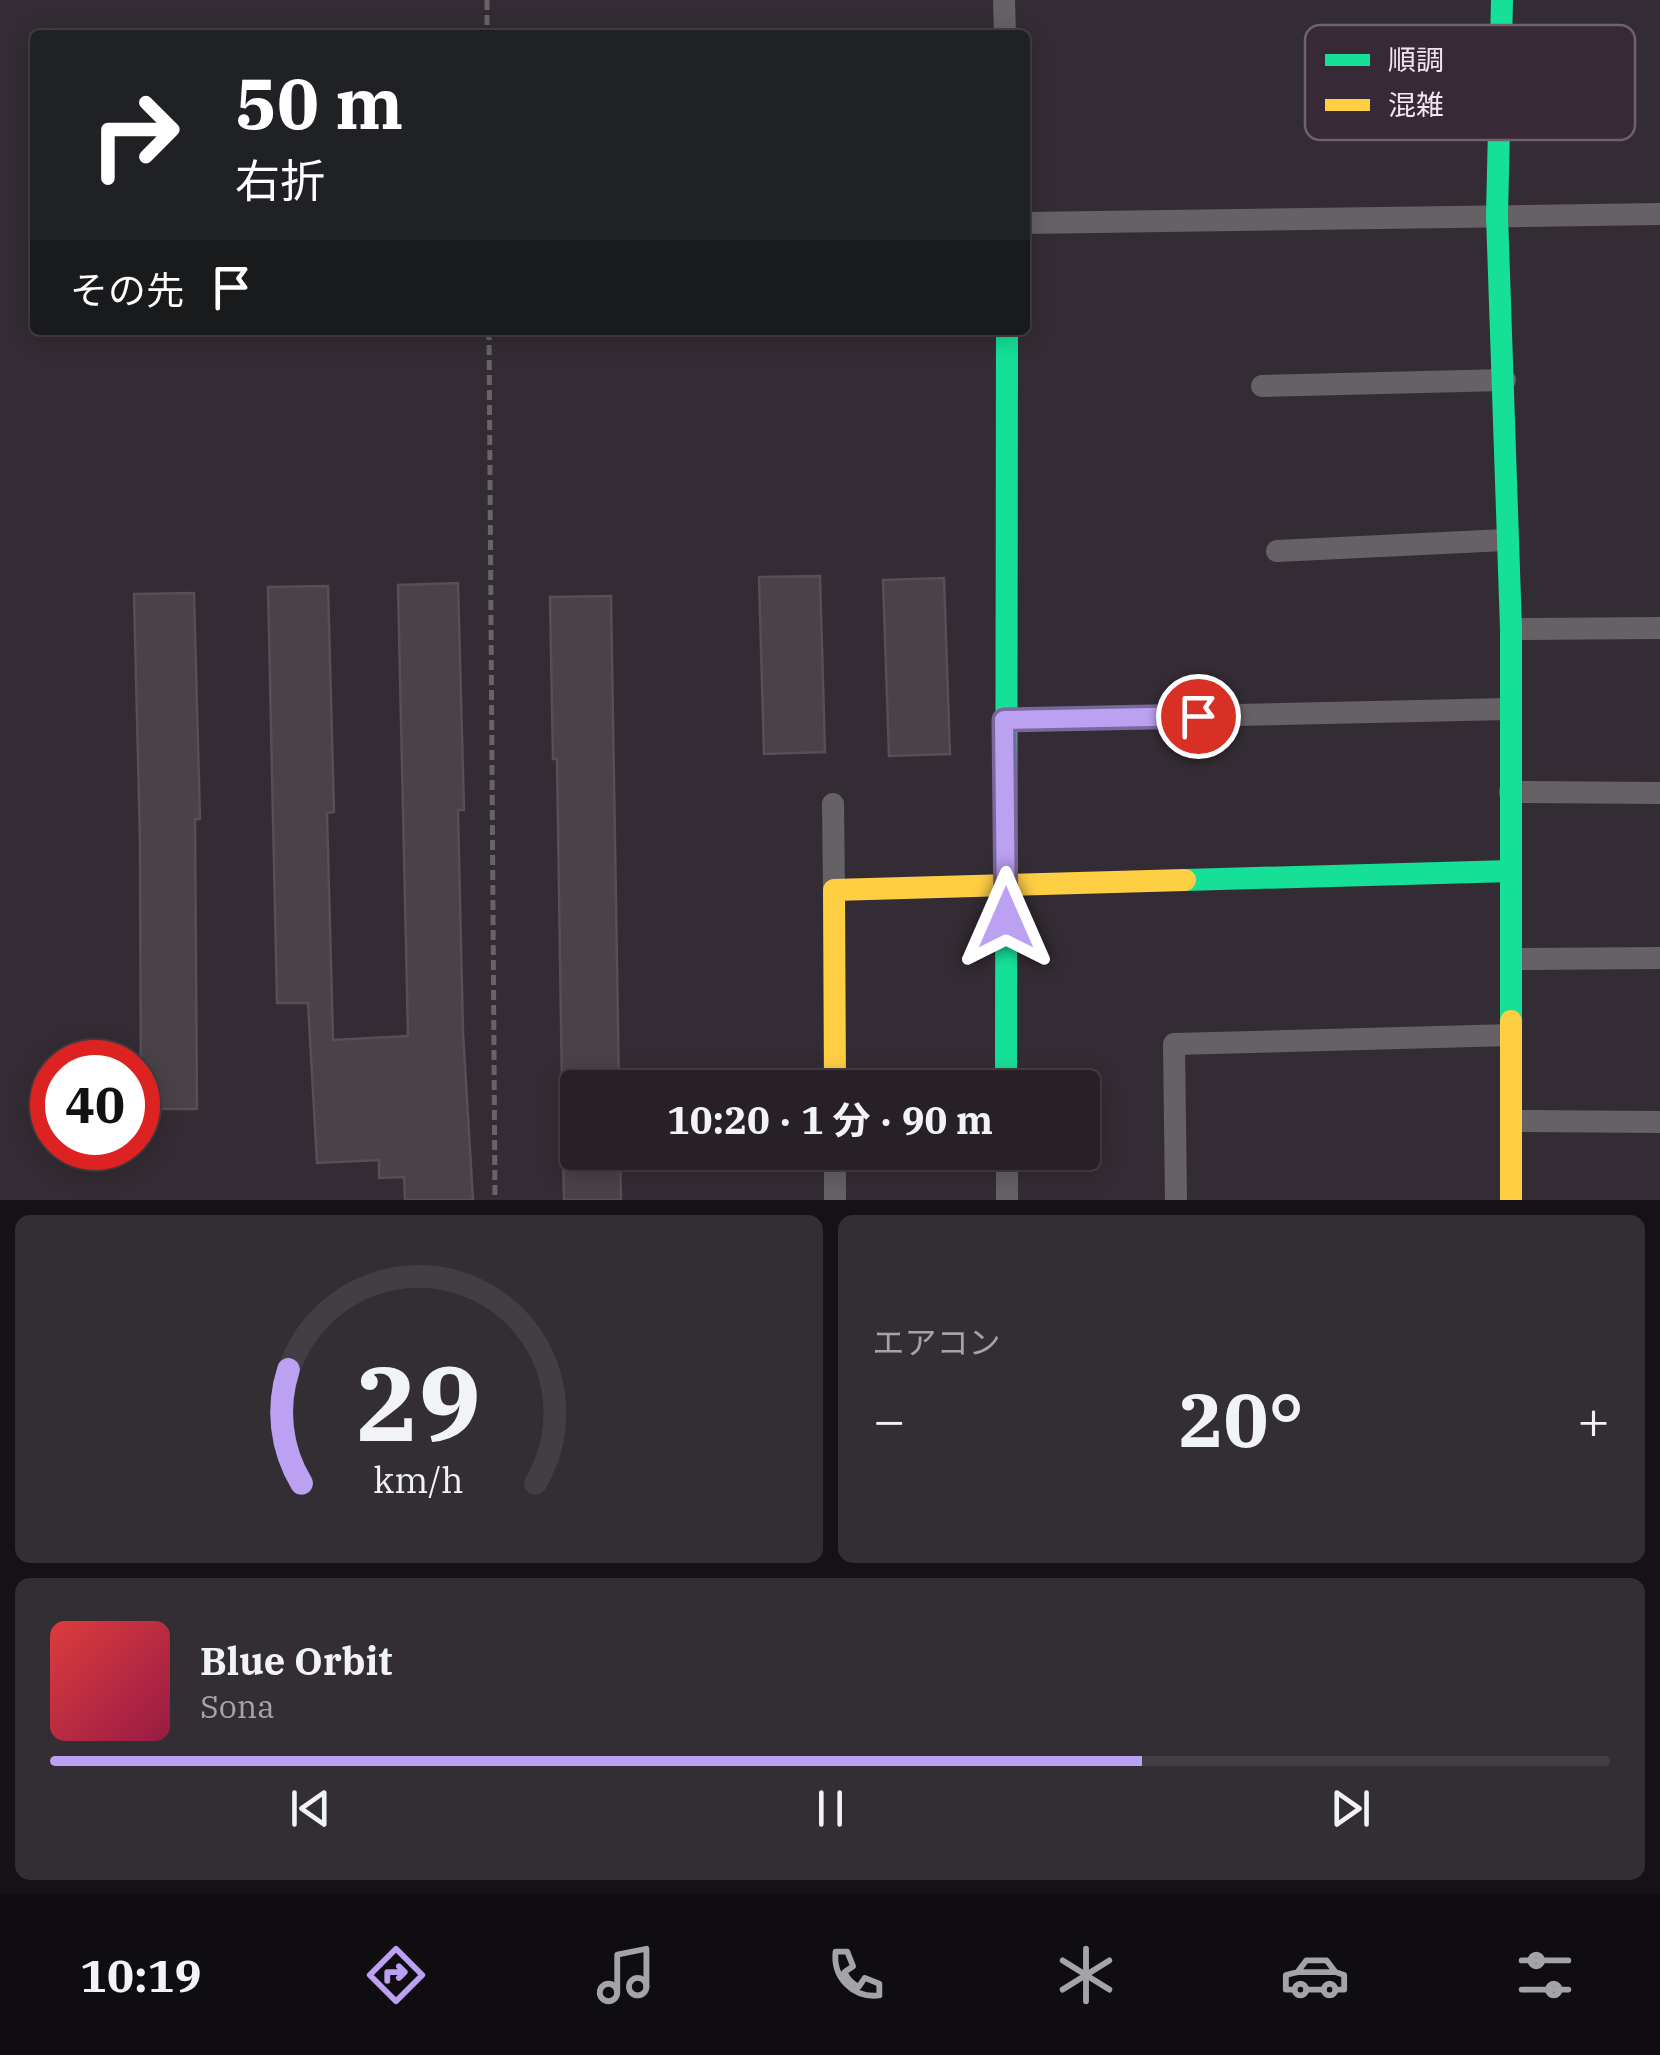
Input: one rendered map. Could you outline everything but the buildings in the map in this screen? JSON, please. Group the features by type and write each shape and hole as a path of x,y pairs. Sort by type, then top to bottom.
{"street":[{"path":"1004,0 1005,30"},
{"path":"1501,25 1502,0"},
{"path":"1499,140 1497,215 1505,380 1504,540 1510,629 1511,1200"},
{"path":"1030,223 1660,214"},
{"path":"1006,1070 1007,335"},
{"path":"1262,386 1505,380"},
{"path":"1277,551 1504,540"},
{"path":"1510,629 1660,628"},
{"path":"1004,720 1508,709"},
{"path":"1510,792 1660,793"},
{"path":"832,804 835,1070"},
{"path":"834,890 1511,872"},
{"path":"1511,960 1660,958"},
{"path":"1176,1200 1174,1044 1511,1035"},
{"path":"1511,1121 1660,1122"},
{"path":"835,1170 835,1200"},
{"path":"1006,1170 1006,1200"}],"path":[{"path":"487,0 487,30"},
{"path":"489,335 495,1200"}],"traffic: fast":[{"path":"1501,25 1502,0"},
{"path":"1499,140 1497,215 1511,629 1511,1021"},
{"path":"1006,1070 1007,335"},
{"path":"1185,880 1511,871"}],"traffic: slow":[{"path":"835,1070 834,890 1185,880"},
{"path":"1511,1021 1511,1200"}],"route":[{"path":"1006,918 1004,720 1198,716"}]}
